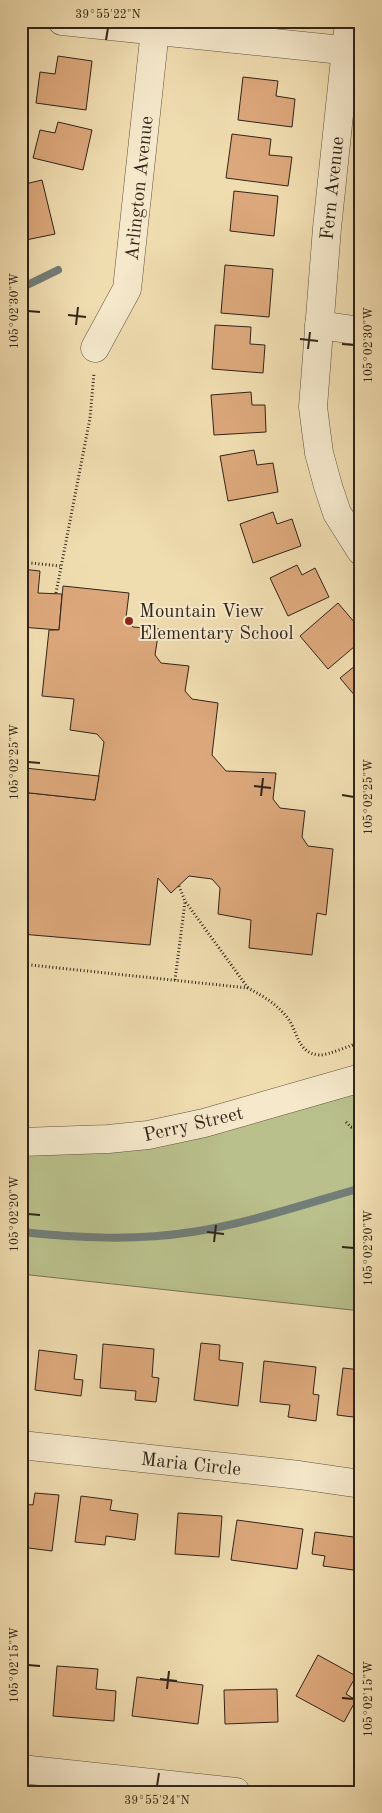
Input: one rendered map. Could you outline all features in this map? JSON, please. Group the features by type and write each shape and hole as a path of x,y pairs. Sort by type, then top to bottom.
{"street":[{"path":"62,21 156,26 353,52"},
{"name":"Fern Avenue","path":"349,21 353,52 327,228 313,407 319,453 337,512 361,551"},
{"name":"Arlington Avenue","path":"96,348 127,289 156,26"},
{"path":"319,325 361,331"},
{"name":"Perry Street","path":"21,1142 108,1139 148,1135 204,1123 361,1078"},
{"name":"Maria Circle","path":"21,1445 299,1475 361,1484"},
{"path":"21,1768 236,1792"}],"path":[{"path":"56,594 90,418 96,348"},
{"path":"21,562 60,566"},
{"path":"179,886 185,901 248,988"},
{"path":"175,980 185,901"},
{"path":"21,964 248,988 267,998 288,1017 301,1047 309,1052 320,1055 361,1042"},
{"path":"346,1122 351,1127 361,1128"}],"green space":[{"path":"361,1078 361,1311 21,1274 21,1142 108,1139"}],"building":[{"path":"58,56 92,61 86,110 36,103 40,72 55,74"},
{"path":"243,77 278,81 276,96 295,99 292,127 238,120"},
{"path":"58,122 92,130 83,170 33,158 40,130 55,133"},
{"path":"232,134 271,139 269,155 292,157 288,186 226,178"},
{"path":"42,180 55,234 21,241 21,185"},
{"path":"234,191 278,196 274,236 230,231"},
{"path":"225,265 273,269 269,317 221,313"},
{"path":"215,325 251,327 250,344 265,345 263,373 212,369"},
{"path":"251,392 252,405 265,405 266,432 214,435 211,395"},
{"path":"254,450 257,465 273,463 278,492 228,501 220,456"},
{"path":"273,512 277,524 292,519 301,546 253,563 240,524"},
{"path":"297,565 302,575 315,568 329,597 288,616 270,578"},
{"path":"21,569 40,571 38,593 62,594 59,630 21,627"},
{"path":"63,586 129,593 126,618 133,627 159,629 155,655 161,663 189,666 185,691 192,699 218,703 212,755 226,771 276,773 273,799 280,808 305,811 302,837 308,846 333,849 326,915 317,913 312,955 249,948 251,920 218,914 220,888 212,879 189,876 171,893 158,878 150,945 21,934 21,792 95,800 104,742 97,734 70,730 74,699 42,696 49,630 59,630"},
{"path":"338,603 361,630 361,641 328,669 300,636"},
{"path":"361,661 361,703 340,678"},
{"path":"21,763 26,763 25,768 99,776 95,800 21,792"},
{"path":"201,1343 220,1345 219,1360 243,1363 238,1406 194,1400"},
{"path":"103,1344 154,1349 152,1377 159,1378 156,1402 135,1400 136,1391 100,1388"},
{"path":"39,1350 77,1355 74,1379 83,1380 81,1396 35,1390"},
{"path":"264,1361 316,1367 313,1394 319,1395 316,1421 288,1417 290,1405 260,1402"},
{"path":"343,1368 361,1370 361,1418 337,1415"},
{"path":"35,1493 59,1495 52,1551 21,1547 21,1504 33,1505"},
{"path":"81,1496 112,1500 110,1510 138,1514 135,1540 106,1536 105,1545 75,1542"},
{"path":"178,1513 222,1516 219,1557 175,1554"},
{"path":"237,1520 303,1529 297,1569 231,1560"},
{"path":"315,1532 361,1538 361,1571 323,1566 325,1556 312,1554"},
{"path":"318,1655 356,1676 346,1694 356,1700 344,1722 296,1696"},
{"path":"57,1666 98,1669 96,1689 116,1691 114,1721 53,1716"},
{"path":"137,1677 203,1685 198,1724 132,1716"},
{"path":"277,1689 278,1722 225,1724 224,1690"}],"waterway":[{"path":"21,288 58,270"},
{"path":"21,1232 106,1238 171,1235 235,1224 361,1188"}],"place":[{"name":"Mountain View Elementary School","path":"129,621"}]}
